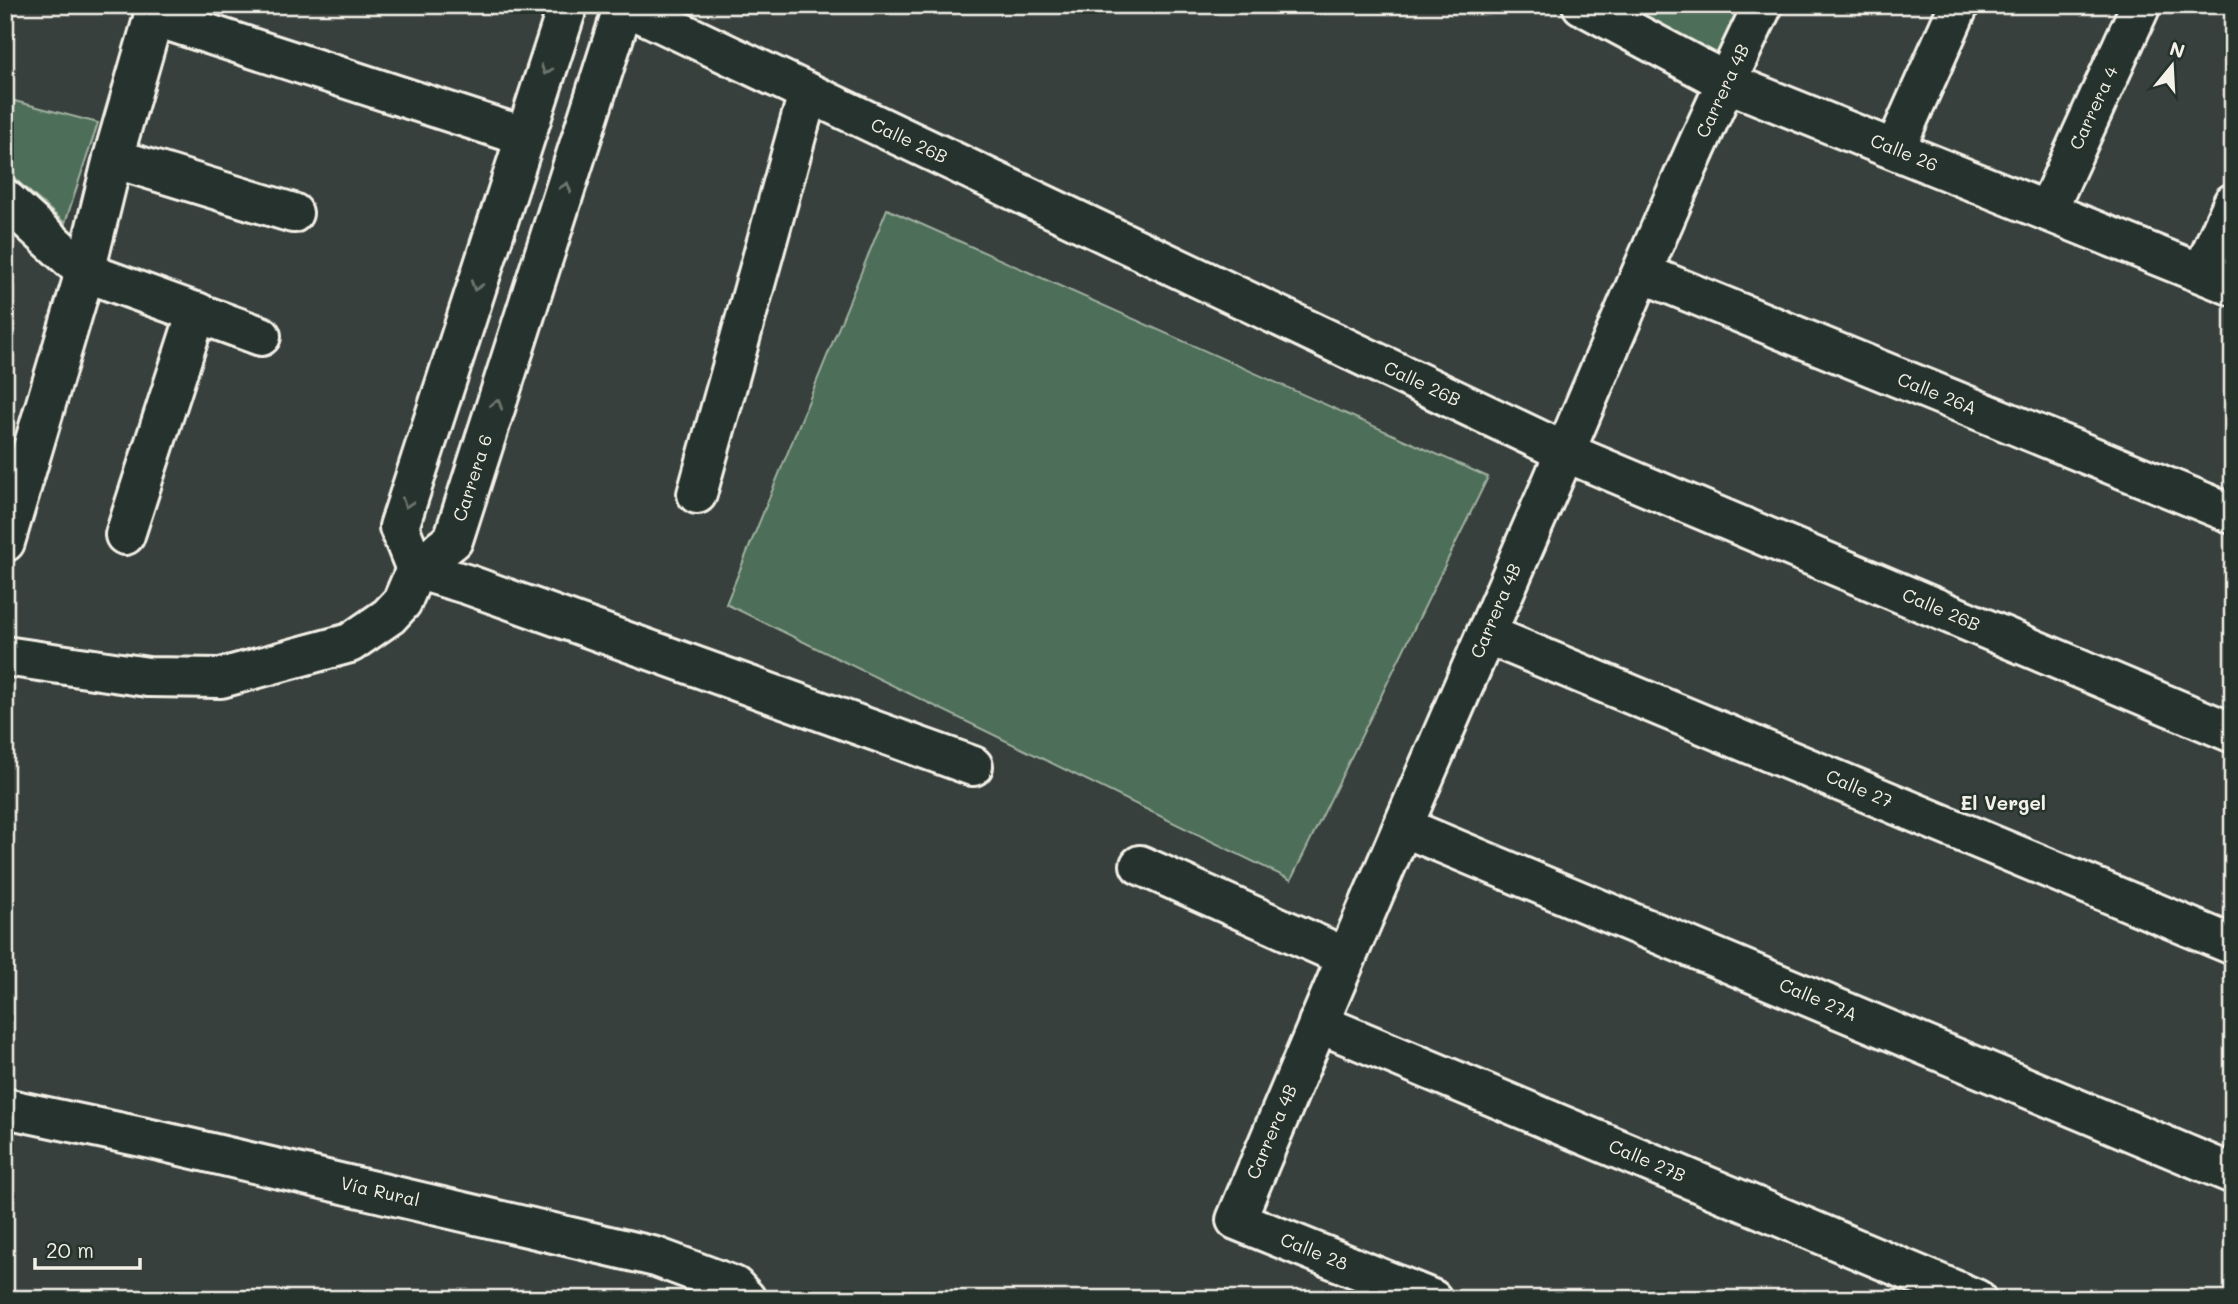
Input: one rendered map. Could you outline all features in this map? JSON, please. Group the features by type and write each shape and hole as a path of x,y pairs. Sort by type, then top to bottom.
{"street":[{"path":"5,656 148,677 221,678 350,643 389,616 402,602 416,569 399,527 523,136 568,5"},
{"name":"Calle 26B","path":"624,5 1565,452 2233,733"},
{"name":"Carrera 6","path":"416,569 453,540 624,5"},
{"name":"Calle 26","path":"1582,5 1726,82 2217,280"},
{"name":"Carrera 4B","path":"1236,1220 1346,957 1642,273 1763,5"},
{"path":"1895,149 1959,5"},
{"name":"Carrera 4","path":"2047,211 2141,5"},
{"path":"5,542 85,272 113,158 155,11 523,136"},
{"path":"697,494 808,93"},
{"path":"113,158 293,212"},
{"path":"5,199 85,272 261,335"},
{"path":"2217,280 2233,203"},
{"name":"Calle 26A","path":"1642,273 2233,514"},
{"path":"125,535 197,312"},
{"path":"416,569 482,590 973,766"},
{"name":"Calle 27","path":"1486,634 2233,944"},
{"name":"Calle 27A","path":"1403,827 2233,1174"},
{"path":"1140,865 1346,957"},
{"name":"Calle 27B","path":"1318,1023 1976,1299"},
{"name":"Vía Rural","path":"5,1108 151,1139 656,1257 734,1286 746,1299"},
{"name":"Calle 28","path":"1236,1220 1432,1299"}],"green space":[{"path":"1593,5 1759,5 1724,79"},
{"path":"5,93 8,94 7,99 98,123 65,223 5,170"},
{"path":"887,209 1488,477 1291,880 726,604"}],"district":[{"name":"El Vergel","path":"2003,803"}]}
